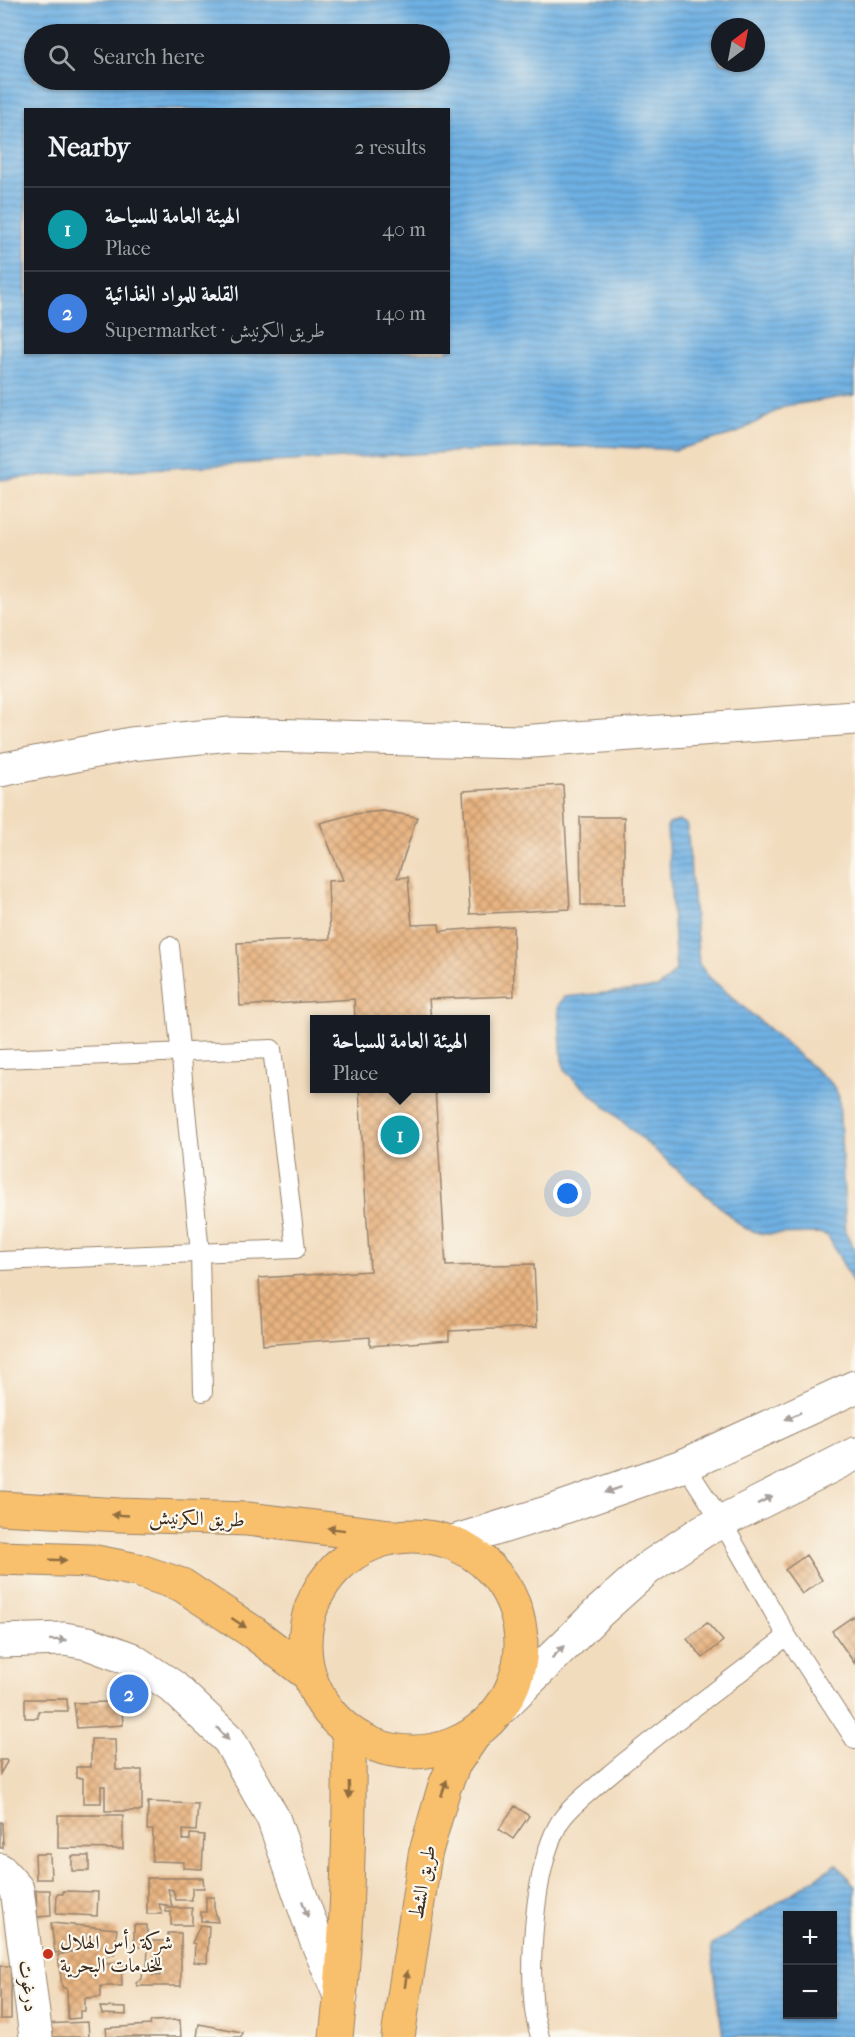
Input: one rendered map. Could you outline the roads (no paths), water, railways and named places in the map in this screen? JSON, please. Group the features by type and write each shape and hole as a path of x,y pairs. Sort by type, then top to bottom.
{"highway":[{"name":"طريق الكرنيش","path":"0,1508 247,1519 394,1536"},
{"path":"424,1535 453,1542 482,1559 504,1583 518,1613 522,1646 517,1678 502,1707 474,1735 446,1748 412,1753 379,1747 349,1731 331,1715 318,1696 309,1675 304,1645 308,1614 320,1586 340,1563 365,1546 394,1536 424,1535"},
{"path":"0,1558 91,1561 137,1570 182,1585 254,1633 309,1675"},
{"path":"336,2037 341,1998 350,1840 349,1731"},
{"name":"طريق الشط","path":"398,2037 425,1855 444,1788 454,1764 474,1735"}],"street":[{"path":"0,770 131,744 230,734 520,742 855,718"},
{"path":"453,1542 553,1511 685,1465 850,1389"},
{"path":"502,1707 600,1611 648,1568 703,1531 855,1454"},
{"path":"0,1641 64,1639 88,1643 131,1659 172,1686 230,1740 273,1818 315,1937 341,1998"},
{"name":"درغوت","path":"0,1870 17,1889 36,2037"}],"lane":[{"path":"170,946 200,1253 202,1392"},
{"path":"0,1059 272,1049 296,1249 0,1261"},
{"path":"685,1465 722,1522 787,1636 855,1740"},
{"path":"540,2037 534,2012 532,1969 537,1906 545,1857 557,1826 582,1799 622,1764 787,1636"}],"water":[{"path":"0,0 855,0 855,395 785,406 737,433 675,450 601,446 485,450 60,474 0,480"},
{"path":"679,821 685,823 687,827 699,964 709,977 832,1084 839,1097 846,1233 855,1250 855,1287 828,1236 820,1233 762,1234 744,1228 566,1072 562,1060 558,1006 564,997 657,988 676,970 667,827"},
{"path":"837,1864 855,1886 855,2037 723,2037 711,1946"}],"place":[{"name":"الهيئة العامة للسياحة","path":"400,1135"},
{"name":"القلعة للمواد الغذائية","path":"129,1694"},
{"name":"شركة رأس الهلال للخدمات البحرية","path":"48,1954"}]}
